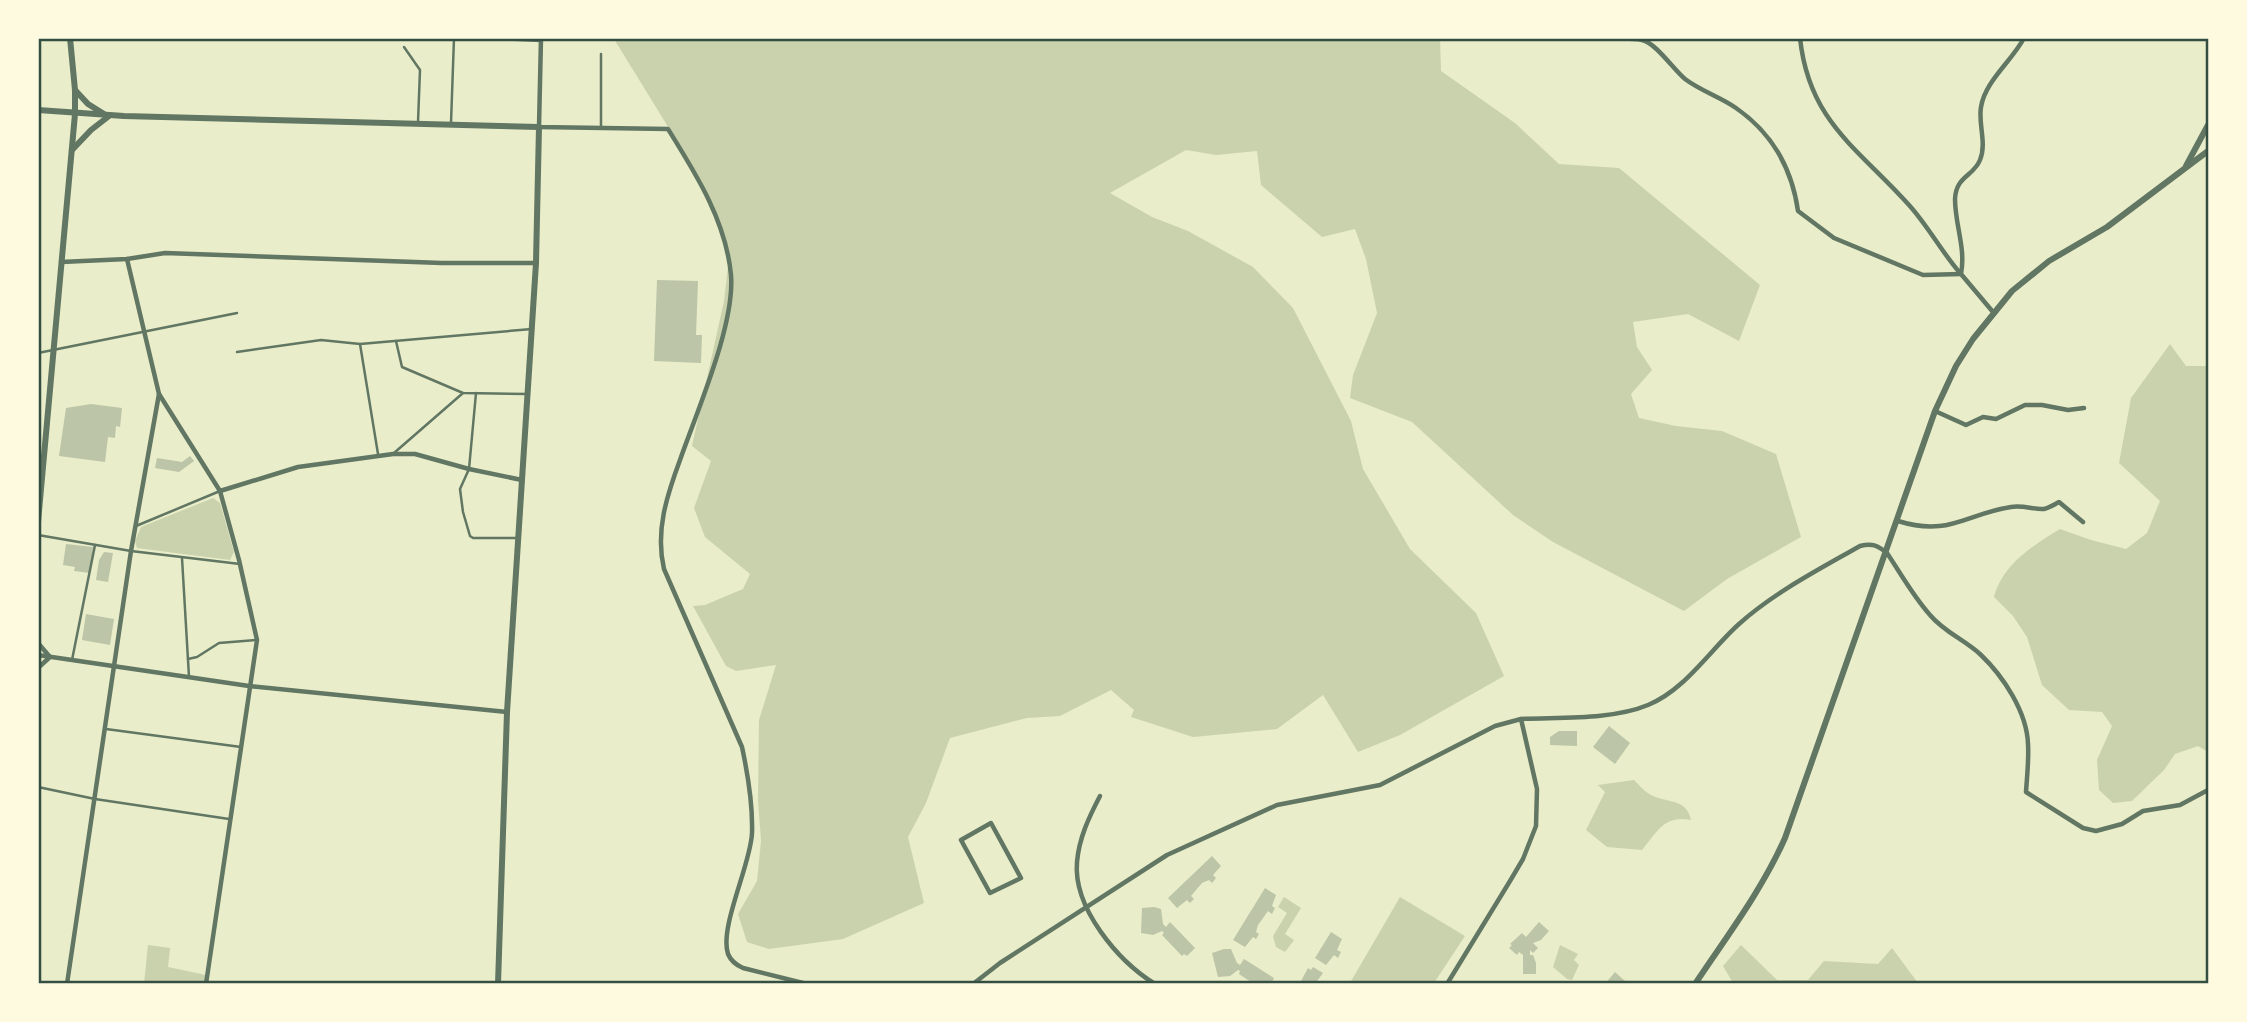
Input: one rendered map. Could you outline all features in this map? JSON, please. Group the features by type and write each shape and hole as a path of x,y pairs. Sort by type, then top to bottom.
{"street":[{"path":"38,522 75,114 70,38"},
{"path":"1610,38 1643,40 1652,44 1668,64 1687,80 1737,108 1776,149 1788,168 1798,211 1833,238 1923,275 1961,274"},
{"path":"1800,38 1808,78 1824,114 1847,143 1918,215 1945,256 1993,312"},
{"path":"1961,274 1964,259 1955,200 1957,185 1977,167 1983,152 1981,106 1989,86 2016,54 2024,38"},
{"path":"498,984 507,712 536,263 541,40"},
{"path":"75,90 89,104 109,116"},
{"path":"38,110 109,116 668,129 702,183 720,225 731,275 729,312 665,501 660,547 664,569 743,747 749,776 752,834 744,874 734,900 727,952 737,965 743,968 807,984"},
{"path":"71,150 109,116"},
{"path":"2184,170 2208,125"},
{"path":"1695,984 1772,868 1803,791 1935,411 1956,366 1993,312 2029,275 2107,227 2208,151"},
{"path":"61,262 165,253 442,263 536,263"},
{"path":"127,258 142,331 159,394 220,491 257,640 206,984"},
{"path":"67,984 134,526 159,394"},
{"path":"1935,411 1966,425 1983,417 1997,419 2025,405 2068,410 2084,408"},
{"path":"220,491 298,467 393,454 415,454 522,480"},
{"path":"1898,521 1915,526 1950,526 2009,507 2044,509 2059,502 2084,522"},
{"path":"973,984 1000,963 1167,855 1260,812 1299,800 1380,785 1495,726 1521,719 1611,714 1646,706 1675,688 1739,624 1781,592 1860,546 1868,544 1877,545 1887,553 1931,616 1946,631 1980,654 2016,703 2026,725 2026,792 2083,828 2096,831 2122,824 2143,811 2180,805 2208,790"},
{"path":"38,643 51,657"},
{"path":"38,655 189,678 507,712"},
{"path":"38,668 51,657"},
{"path":"1447,984 1510,881 1536,826 1536,789 1521,719"},
{"path":"1100,796 1084,828 1077,862 1077,883 1086,906 1111,945 1125,961 1155,984"},
{"path":"992,824 1021,878 990,893 961,840 992,824"}],"lane":[{"path":"451,125 454,38"},
{"path":"475,38 541,40"},
{"path":"404,47 420,70 418,124"},
{"path":"601,54 601,128"},
{"path":"38,354 237,313"},
{"path":"237,352 321,340 360,344 532,329"},
{"path":"396,341 402,367 463,393 527,394"},
{"path":"360,344 378,455"},
{"path":"393,454 463,393"},
{"path":"476,393 468,469 461,482 460,496 470,536 518,538"},
{"path":"134,526 220,491"},
{"path":"38,535 131,551 240,564"},
{"path":"72,660 96,545"},
{"path":"182,558 189,678"},
{"path":"188,659 197,657 219,643 257,640"},
{"path":"106,729 240,747"},
{"path":"38,787 95,799 229,819"}],"green space":[{"path":"614,39 1440,39 1441,71 1515,123 1559,164 1619,168 1760,285 1739,341 1688,314 1633,322 1637,347 1652,370 1631,394 1639,418 1676,426 1722,431 1776,454 1801,537 1727,579 1684,611 1553,542 1513,515 1412,422 1350,398 1353,375 1377,313 1366,259 1355,229 1322,237 1261,185 1257,151 1216,155 1186,150 1110,193 1253,267 1293,308 1351,421 1363,469 1410,549 1476,613 1504,676 1400,735 1358,752 1323,695 1277,729 1193,737 1131,717 1134,710 1111,690 1060,716 1027,718 950,738 926,803 908,837 924,903 843,939 769,949 747,942 738,914 757,881 761,841 758,800 759,720 776,665 736,671 726,666 693,606 705,605 743,589 750,574 705,537 694,508 711,461 692,446 724,301 729,258 702,182"},
{"path":"2170,344 2186,366 2208,366 2208,752 2198,746 2175,754 2164,770 2132,801 2113,803 2099,790 2097,760 2112,726 2102,712 2069,710 2042,685 2027,637 2013,616 1994,597 2011,565 2029,549 2060,529 2126,549 2147,533 2160,501 2119,463 2131,398"},
{"path":"213,498 220,503 234,552 230,560 137,548 135,541 141,527"},
{"path":"1634,780 1651,795 1681,805 1689,813 1691,820 1674,820 1662,826 1642,850 1607,847 1586,830 1605,792 1598,785"},
{"path":"1284,897 1301,908 1285,934 1294,940 1285,952 1276,947 1273,936 1287,913 1278,907"},
{"path":"1400,897 1465,936 1434,983 1350,983"},
{"path":"148,945 170,948 168,967 206,975 204,983 144,984"},
{"path":"1560,945 1578,954 1574,960 1579,965 1572,980 1553,967"},
{"path":"1741,945 1777,980 1808,980 1824,961 1878,964 1892,948 1918,983 1733,983 1723,966"}],"building":[{"path":"657,280 698,281 696,335 702,335 701,363 654,361"},
{"path":"91,404 122,408 120,427 116,426 115,438 108,437 105,462 59,456 66,408"},
{"path":"190,456 194,461 179,472 155,468 157,458 182,462"},
{"path":"66,544 93,547 90,573 74,571 75,567 63,565"},
{"path":"104,552 113,553 108,582 96,580 99,560"},
{"path":"86,614 114,619 110,645 82,640"},
{"path":"1609,726 1630,743 1615,764 1593,747"},
{"path":"1559,731 1577,731 1577,746 1550,745 1550,737"},
{"path":"1212,856 1221,866 1213,875 1216,878 1212,883 1209,880 1202,883 1191,896 1194,899 1190,903 1187,900 1177,908 1168,898"},
{"path":"1265,888 1276,895 1272,906 1275,908 1272,914 1268,911 1258,925 1256,932 1259,934 1256,939 1253,937 1245,947 1233,940"},
{"path":"1142,908 1161,909 1166,927 1170,922 1195,948 1187,956 1182,956 1162,935 1162,931 1153,935 1141,933"},
{"path":"1539,922 1549,931 1541,940 1533,943 1538,948 1533,953 1530,950 1536,963 1536,974 1523,974 1523,955 1519,952 1517,955 1509,948 1512,945 1510,944 1522,933 1526,937"},
{"path":"1331,932 1342,939 1337,950 1341,952 1338,958 1334,955 1326,965 1315,958"},
{"path":"1231,949 1240,965 1244,959 1274,978 1271,984 1254,984 1239,974 1238,970 1230,976 1218,977 1212,953"},
{"path":"1313,967 1323,973 1315,984 1285,984 1301,981 1308,968 1311,970"},
{"path":"1615,972 1625,981 1623,984 1605,984"}]}
